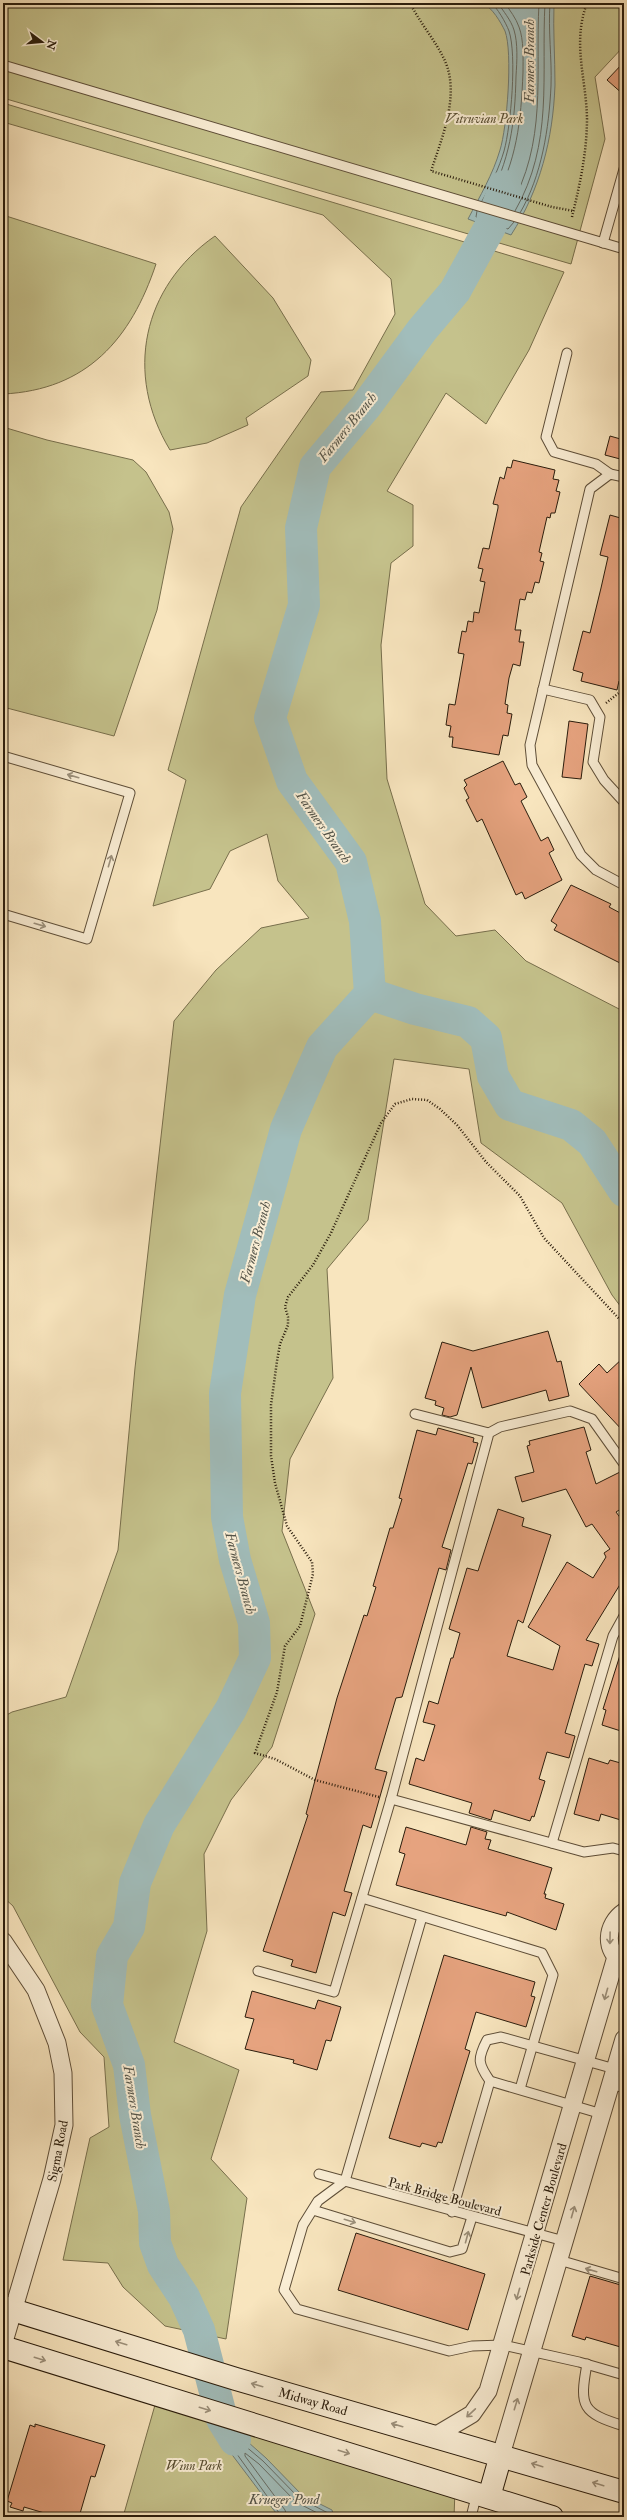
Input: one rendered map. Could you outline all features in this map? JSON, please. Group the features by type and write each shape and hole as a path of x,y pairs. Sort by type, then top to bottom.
{"main road":[{"name":"Midway Road","path":"8,2309 294,2396 624,2492"},
{"path":"3,2346 483,2495 511,2511 552,2517"},
{"path":"483,2495 501,2455"}],"street":[{"path":"620,1960 609,1944 609,1934 612,1924 624,1912"},
{"name":"Sigma Road","path":"3,1941 36,1990 57,2043 63,2073 64,2125 52,2179 8,2309 3,2346"},
{"name":"Parkside Center Boulevard","path":"435,2436 472,2414 488,2391 503,2345 586,2061 620,1960"},
{"path":"501,2455 602,2114 617,2080 624,2039"}],"lane":[{"path":"3,65 624,249"},
{"path":"603,243 624,169"},
{"path":"567,353 546,438 554,452 596,464 610,474 624,477"},
{"path":"610,474 590,489 530,745 532,765 581,855 596,870 624,885"},
{"path":"543,689 590,700 600,717 593,762 604,780 624,802"},
{"path":"3,756 130,793 87,939 3,914"},
{"path":"415,1414 489,1433 500,1427 570,1411 592,1419 624,1464"},
{"path":"258,1971 334,1992 391,1799 489,1433"},
{"path":"552,1843 613,1636 624,1616"},
{"path":"391,1799 584,1852 613,1848 624,1851"},
{"path":"362,1898 542,1953 553,1975 520,2089"},
{"path":"422,1917 346,2181 318,2201 299,2233 284,2290 297,2309 449,2351 472,2346 503,2345 586,2364 624,2375"},
{"path":"602,2114 490,2081 480,2068 480,2054 486,2040 501,2037 586,2061 617,2080"},
{"path":"452,2212 490,2081"},
{"name":"Park Bridge Boulevard","path":"320,2174 452,2212 564,2241"},
{"path":"313,2210 450,2252 462,2249 472,2217"},
{"path":"559,2260 624,2279"},
{"path":"586,2364 582,2391 583,2400 599,2418 624,2426"},
{"path":"471,2517 483,2495"}],"path":[{"path":"410,3 444,60 449,73 446,126 431,171 552,207 574,212"},
{"path":"572,217 586,145 587,117 579,31 587,3"},
{"path":"597,711 624,689"},
{"path":"391,1799 366,1796 315,1780 275,1759 255,1753 278,1692 285,1646 300,1626 314,1574 312,1562 287,1526 275,1483 271,1456 271,1405 280,1344 288,1325 288,1317 285,1307 288,1297 313,1265 331,1233 381,1123 395,1104 412,1099 427,1100 440,1109 457,1125 486,1162 520,1196 529,1216 544,1238 624,1324"}],"green space":[{"name":"Vitruvian Park","path":"3,3 624,3 624,46 595,77 605,139 571,264 3,98"},
{"path":"3,103 564,272 529,350 486,424 446,393 387,491 413,505 413,546 391,563 381,645 387,779 425,904 456,936 495,930 526,961 621,1010 624,1024 624,1311 612,1295 562,1203 481,1143 469,1069 394,1059 368,1220 327,1269 333,1378 290,1459 282,1531 315,1614 272,1747 231,1800 204,1854 207,1931 174,2042 239,2070 211,2159 247,2198 226,2339 165,2326 123,2287 108,2263 63,2260 90,2138 109,2127 104,2057 80,2032 13,1906 3,1897 3,1717 12,1712 66,1697 118,1550 135,1368 174,1021 216,970 261,928 309,918 278,881 267,834 230,851 210,889 153,906 186,780 168,770 241,507 321,392 353,390 395,314 391,279 323,215 3,122"},
{"path":"3,215 156,264 146,291 133,315 119,337 102,356 82,371 59,383 33,390 3,394"},
{"path":"215,236 273,298 311,360 308,376 246,418 248,425 207,443 170,450 156,421 147,392 145,362 148,334 157,306 171,280 190,257"},
{"path":"3,427 47,440 133,460 146,472 169,512 173,529 157,610 114,736 3,707"},
{"name":"Winn Park","path":"157,2398 455,2490 454,2517 123,2517"}],"water":[{"path":"483,3 554,3 555,85 554,105 548,144 530,200 511,235 468,219 482,193 497,159 503,139 507,108 509,55 505,31 493,12"},
{"name":"Krueger Pond","path":"222,2419 266,2458 302,2495 332,2510 334,2517 279,2517 230,2452"}],"building":[{"path":"624,62 624,95 607,80"},
{"path":"610,436 624,440 624,460 605,455"},
{"path":"513,460 555,470 553,479 559,480 556,491 560,492 555,513 551,513 550,518 547,517 539,552 542,553 540,561 544,562 539,583 535,582 532,593 527,592 525,600 520,599 515,630 521,630 519,642 524,642 520,666 513,664 509,678 505,704 508,705 507,713 512,714 508,736 503,735 499,755 452,747 453,737 449,737 451,726 446,725 449,704 455,705 464,654 458,653 462,631 466,632 468,621 473,622 474,612 479,613 485,582 480,581 483,569 478,568 483,548 489,549 498,508 498,505 493,504 500,477 504,479 507,467 511,468"},
{"path":"610,515 624,519 624,683 619,681 617,690 581,681 583,673 573,670 583,631 590,633 601,588 608,557 600,555"},
{"path":"569,721 588,724 581,779 562,777"},
{"path":"503,761 515,785 520,783 527,797 521,801 541,841 548,837 554,850 549,853 562,880 525,899 522,892 516,895 482,819 477,822 466,800 469,798 464,788 467,785 464,780"},
{"path":"571,885 611,904 609,907 624,915 624,965 554,930 557,925 551,921"},
{"path":"548,1331 557,1362 561,1361 569,1396 549,1401 546,1390 482,1408 471,1367 457,1415 450,1417 442,1415 444,1408 435,1405 436,1401 425,1398 442,1342 473,1351"},
{"path":"624,1357 624,1432 579,1384 599,1364 607,1373"},
{"path":"584,1427 591,1450 586,1452 596,1484 624,1470 624,1507 616,1512 624,1523 624,1578 586,1640 599,1644 592,1666 585,1664 565,1733 575,1736 569,1758 547,1752 539,1779 545,1781 534,1817 532,1816 530,1821 494,1810 491,1820 469,1813 472,1803 409,1784 416,1758 424,1761 435,1725 423,1722 429,1701 438,1704 451,1658 453,1658 460,1633 449,1629 467,1568 478,1571 498,1509 524,1518 522,1526 551,1535 523,1623 518,1620 507,1656 553,1670 560,1646 528,1627 567,1562 593,1578 606,1557 604,1553 610,1549 592,1524 586,1527 566,1489 522,1502 515,1477 534,1472 527,1446 530,1445 529,1441"},
{"path":"438,1428 474,1438 473,1442 478,1443 472,1464 468,1463 442,1547 451,1550 446,1570 439,1568 402,1697 396,1698 375,1769 387,1772 371,1828 363,1825 344,1891 352,1893 345,1916 333,1912 316,1973 291,1966 293,1960 263,1951 308,1815 306,1814 337,1698 364,1615 367,1616 376,1587 373,1586 390,1528 393,1528 402,1499 399,1498 417,1430 436,1435"},
{"path":"621,1652 624,1652 624,1732 602,1725 606,1710 603,1709"},
{"path":"589,1758 608,1764 610,1760 624,1764 624,1821 601,1814 599,1821 574,1814"},
{"path":"406,1827 466,1845 471,1827 487,1832 485,1839 491,1840 488,1849 552,1868 544,1894 546,1894 545,1898 564,1904 556,1930 507,1912 506,1916 396,1885 405,1854 399,1852"},
{"path":"444,1955 535,1982 531,1996 535,1997 526,2027 476,2012 465,2049 470,2051 442,2143 438,2142 436,2147 422,2143 420,2147 389,2138"},
{"path":"252,1991 315,2009 318,2000 341,2007 331,2041 326,2040 317,2070 293,2063 294,2060 245,2049 254,2019 245,2017"},
{"path":"356,2233 485,2274 468,2330 338,2290"},
{"path":"590,2276 624,2286 624,2348 586,2337 585,2340 572,2336"},
{"path":"35,2424 105,2445 95,2477 91,2476 79,2517 58,2517 24,2507 23,2511 10,2507 12,2503 7,2501 30,2425 35,2427"}],"waterway":[{"name":"Farmers Branch","path":"235,2440 222,2419 199,2330 184,2297 163,2265 155,2243 154,2211 135,2115 129,2065 107,2005 112,1956 129,1927 135,1883 159,1825 231,1709 255,1658 254,1623 235,1560 227,1517 225,1393 240,1295 286,1129 322,1047 370,994 365,921 351,862 292,781 270,718 304,605 301,528 315,467 366,406 422,330 455,291 490,227 505,186"},
{"path":"370,994 415,1009 468,1022 486,1038 493,1076 510,1105 571,1125 592,1142 624,1191"}]}
